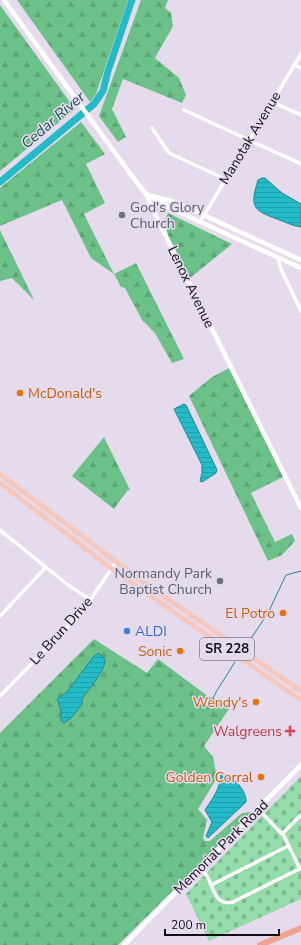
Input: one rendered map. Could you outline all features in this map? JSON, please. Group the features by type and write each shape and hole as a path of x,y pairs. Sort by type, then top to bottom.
{"highway":[{"path":"260,945 301,928"}],"main road":[{"name":"SR 228","path":"0,474 116,562 301,691"},
{"name":"SR 228","path":"0,483 112,569 301,700"}],"street":[{"name":"Lenox Avenue","path":"4,0 146,194 301,508"},
{"name":"Manotak Avenue","path":"200,222 301,54"},
{"path":"294,65 301,68"},
{"path":"272,102 301,115"},
{"path":"184,110 301,164"},
{"path":"152,128 169,153 225,179"},
{"path":"146,194 174,202 301,260"},
{"path":"146,194 172,210 301,268"},
{"path":"276,249 280,267 301,311"},
{"path":"0,531 68,585 91,600"},
{"name":"Le Brun Drive","path":"0,696 73,622 91,600 116,562"},
{"path":"0,616 46,567"},
{"name":"Memorial Park Road","path":"124,945 301,765"},
{"path":"200,868 207,876 220,901 229,903 300,869 282,834 258,809"},
{"path":"282,834 301,815"},
{"path":"211,885 288,846"}],"green space":[{"path":"17,0 128,0 96,94 90,102"},
{"path":"141,0 168,0 165,8 171,13 173,26 155,58 179,78 186,95 182,103 123,79 112,109 126,137 118,142 99,116"},
{"path":"0,5 75,109 0,171"},
{"path":"81,122 105,154 86,164 105,203 84,214 114,274 91,258 62,200 0,226 0,188"},
{"path":"168,213 232,244 190,278 168,236 165,221"},
{"path":"0,230 34,300 12,278 0,281"},
{"path":"136,263 184,359 172,363 155,333 142,320 125,288 121,287 114,274"},
{"path":"229,368 283,477 251,493 275,542 292,534 295,541 282,555 268,561 189,396 212,377"},
{"path":"104,437 130,490 127,491 114,509 72,476"},
{"path":"94,639 147,673 158,659 209,697 214,698 229,709 204,746 213,757 217,778 198,809 207,820 203,838 205,841 210,841 242,813 252,812 118,945 0,945 0,733","holes":["104,667 82,699 61,721 61,710 57,699"]},
{"path":"301,776 301,899 209,941 186,894"}],"water":[{"path":"265,178 282,193 301,204 301,227 269,216 258,210 255,206 254,196 258,180"},
{"path":"184,404 186,405 217,470 216,473 202,482 200,481 202,465 174,409"},
{"path":"98,653 105,660 103,669 82,699 82,704 72,717 64,723 61,721 61,710 57,699 67,692 94,656"},
{"path":"221,774 230,777 238,784 244,793 246,802 208,838 206,836 212,822 205,810 218,788"}],"waterway":[{"name":"Cedar River","path":"0,182 94,104 103,91 108,71 132,0"},
{"path":"246,646 268,613 286,575 301,571"},
{"path":"208,709 216,692 235,662"}],"place":[{"name":"God's Glory Church","path":"122,215"},
{"name":"McDonald's","path":"20,393"},
{"name":"Normandy Park Baptist Church","path":"220,581"},
{"name":"El Potro","path":"283,613"},
{"name":"ALDI","path":"127,631"},
{"name":"Sonic","path":"180,651"},
{"name":"Wendy's","path":"256,702"},
{"name":"Walgreens","path":"290,731"},
{"name":"Golden Corral","path":"261,777"}]}
